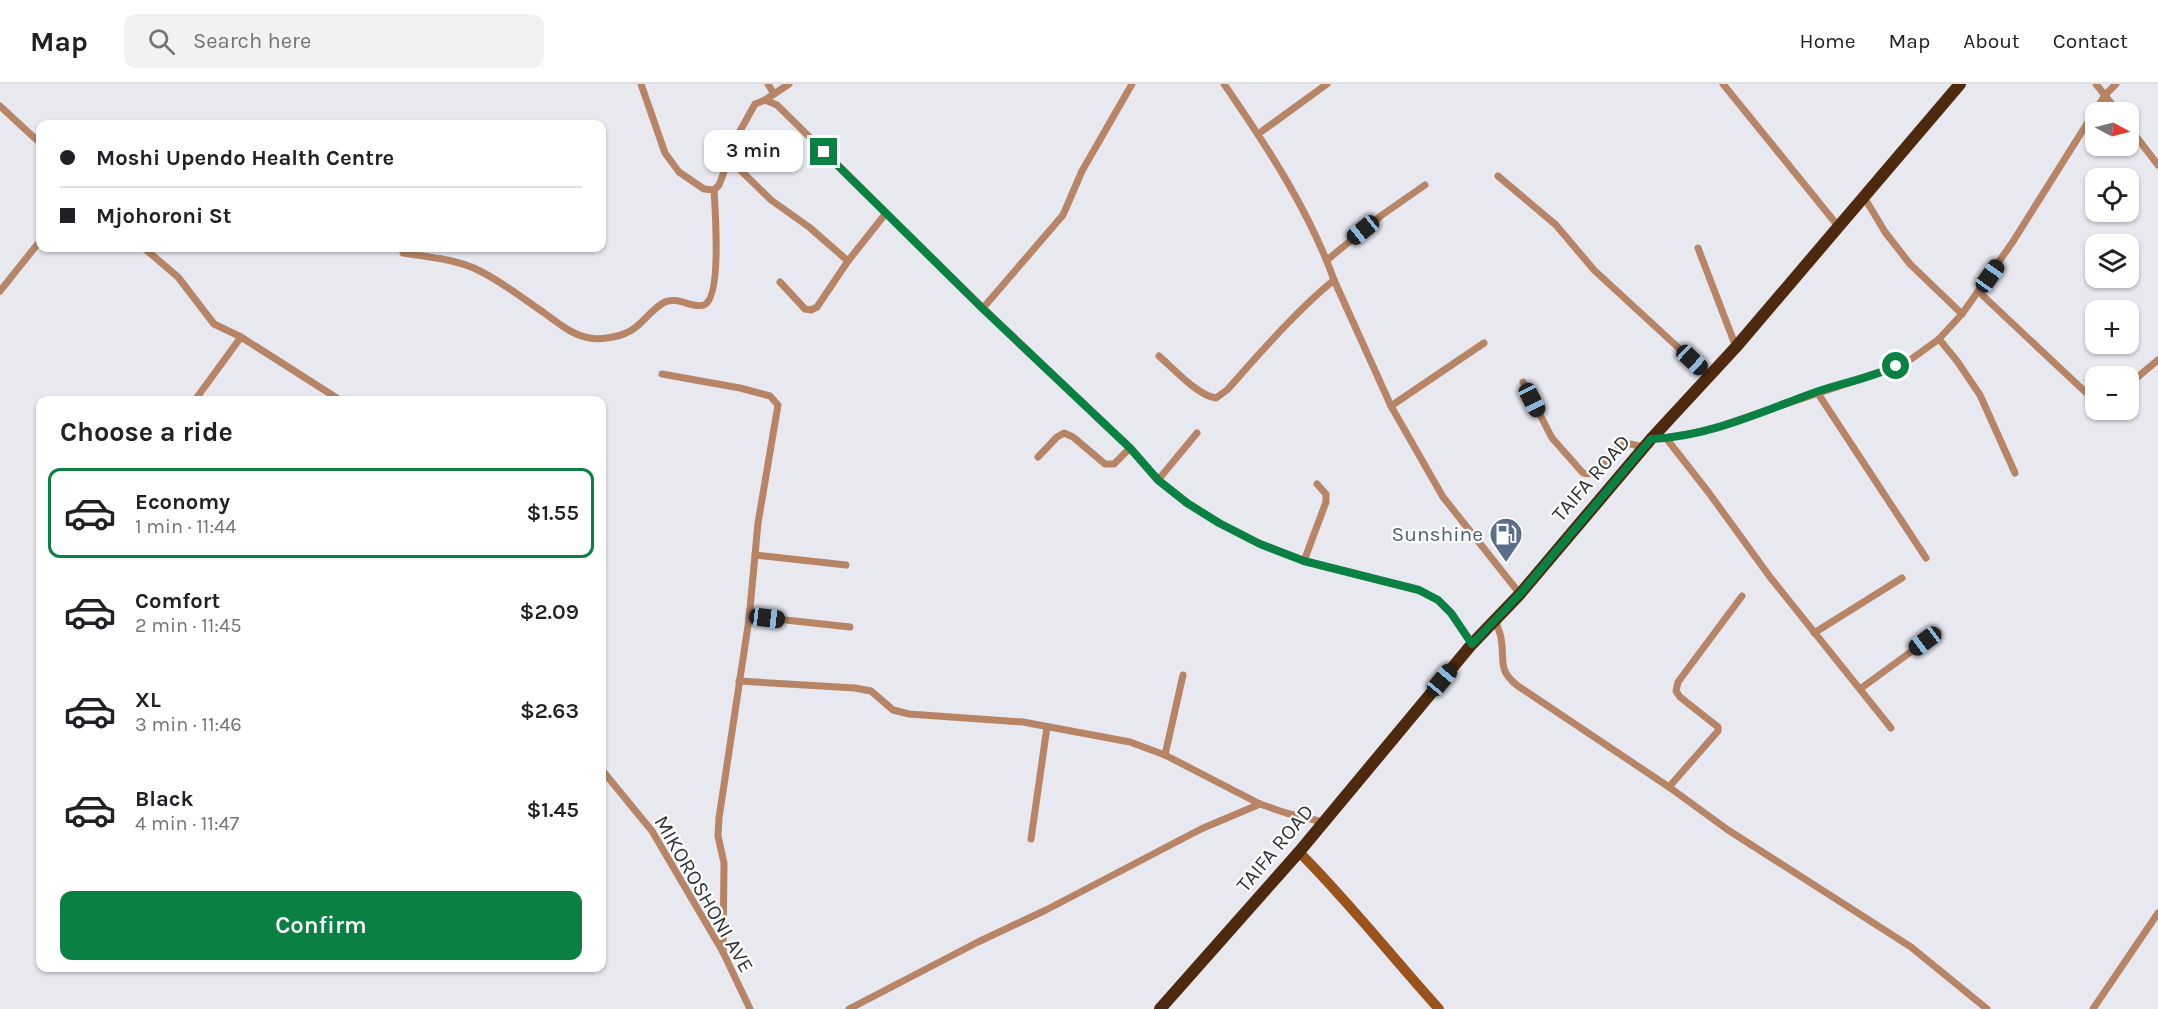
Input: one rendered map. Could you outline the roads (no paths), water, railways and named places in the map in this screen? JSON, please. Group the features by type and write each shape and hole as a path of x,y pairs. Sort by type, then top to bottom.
{"highway":[{"name":"TAIFA ROAD","path":"1160,1009 1299,852 1472,644 1520,594 1648,443 1736,347 1960,84"}],"street":[{"path":"641,84 665,153 679,172 704,189 714,190"},
{"path":"768,84 774,94"},
{"path":"403,253 475,269 493,278 565,327 591,339 626,334 640,325 662,303 668,301 702,306 708,303 712,294 716,246 714,190 719,185 740,130 755,104 789,84"},
{"path":"982,308 1063,215 1082,171 1132,84"},
{"path":"1224,84 1258,134 1296,199 1327,260 1391,406 1443,497 1520,594"},
{"path":"1258,134 1327,84"},
{"path":"1723,84 1838,226"},
{"path":"2097,84 2110,102"},
{"path":"1523,382 1552,438 1583,473 1590,475 1597,472 1625,443 1648,443 1705,431 1882,372 1910,360 1939,339 1962,314 2012,243 2105,95 2116,84"},
{"path":"765,100 777,105 982,308 1130,448 1158,480 1187,503 1260,544 1304,561 1419,590 1438,600 1451,613 1472,644"},
{"path":"0,106 36,139"},
{"path":"2139,140 2158,165"},
{"path":"729,159 771,200 809,227 848,261"},
{"path":"1498,176 1556,225 1594,270 1708,375"},
{"path":"1327,260 1382,215 1425,185"},
{"path":"1864,197 1910,264 1962,314"},
{"path":"780,282 805,309 811,310 817,307 848,261 886,213"},
{"path":"0,291 36,246"},
{"path":"1698,248 1736,347"},
{"path":"149,252 178,277 214,324 241,337 334,396"},
{"path":"1159,356 1195,387 1209,397 1216,398 1227,390 1285,328 1304,304 1334,280"},
{"path":"1978,292 2085,392"},
{"path":"198,396 241,337"},
{"path":"1939,339 1958,361 1980,395 2015,473"},
{"path":"1391,406 1484,343"},
{"path":"2139,376 2158,360"},
{"path":"662,374 770,396 778,405 758,524 749,620 718,836 724,863 723,952"},
{"path":"1817,392 1926,558"},
{"path":"1038,457 1057,437 1064,433 1073,437 1105,464 1114,464 1130,448"},
{"path":"1158,480 1197,433"},
{"path":"1665,438 1709,493 1770,577 1891,728"},
{"path":"1304,561 1326,502 1326,494 1317,484"},
{"path":"755,555 846,565"},
{"path":"1814,633 1902,578"},
{"path":"1669,787 1718,730 1718,727 1680,697 1676,691 1678,682 1742,596"},
{"path":"749,620 767,618 850,627"},
{"path":"1495,619 1501,638 1502,666 1507,678 1669,787 1728,830 1911,947 1987,1009"},
{"path":"1860,689 1938,632"},
{"path":"1165,755 1183,675"},
{"path":"739,681 855,688 871,691 893,710 909,714 1023,722 1130,742 1165,755 1260,804 1323,822"},
{"path":"1031,839 1047,727"},
{"name":"MIKOROSHONI AVE","path":"606,775 652,831 723,952 750,1009"},
{"path":"849,1009 1201,829 1260,804"},
{"path":"1299,852 1350,904 1406,974 1439,1009"},
{"path":"2093,1009 2158,913"}],"place":[{"name":"Sunshine","path":"1506,563"}]}
